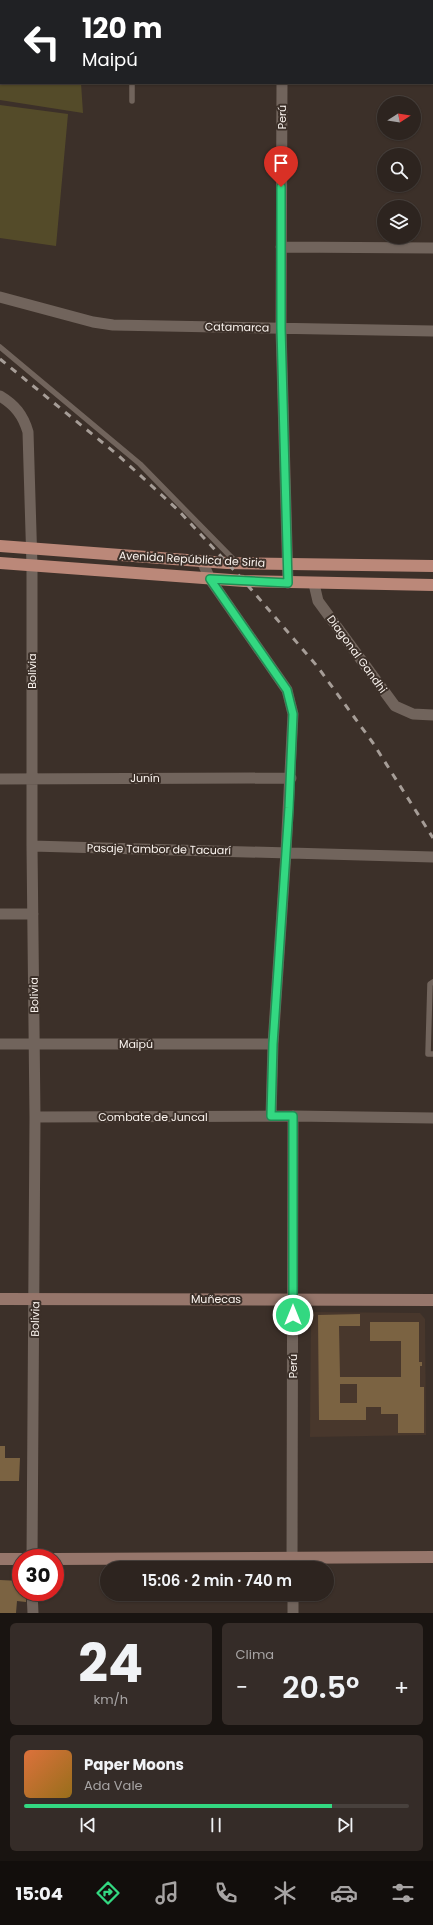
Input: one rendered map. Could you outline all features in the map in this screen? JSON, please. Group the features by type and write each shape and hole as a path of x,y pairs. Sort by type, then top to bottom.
{"main road":[{"name":"Avenida República de Siria","path":"0,546 202,561 433,566"},
{"name":"Avenida República de Siria","path":"0,563 210,579 288,583 433,585"}],"street":[{"name":"Perú","path":"282,84 281,328 288,583"},
{"path":"281,247 433,248"},
{"name":"Catamarca","path":"0,297 93,322 113,325 433,331"},
{"name":"Bolivia","path":"0,396 12,403 24,419 28,432 32,549 32,846 35,1117 35,1298 32,1549"},
{"path":"202,561 210,579 287,690 293,714 291,778 273,1044 271,1116 433,1118"},
{"name":"Diagonal Gandhi","path":"314,584 318,601 395,706 413,714 433,715"},
{"name":"Junín","path":"0,779 291,778"},
{"name":"Pasaje Tambor de Tacuarí","path":"32,846 286,852"},
{"path":"286,852 433,857"},
{"path":"0,914 33,914"},
{"name":"Maipú","path":"0,1044 273,1044"},
{"name":"Combate de Juncal","path":"35,1117 271,1116"},
{"name":"Perú","path":"292,1561 293,1116"},
{"name":"Muñecas","path":"0,1299 433,1300"},
{"path":"334,1561 433,1557"},
{"path":"0,1559 12,1559"},
{"path":"64,1559 174,1561"},
{"path":"32,1601 33,1613"},
{"path":"292,1601 293,1613"}],"lane":[{"path":"132,84 132,101"},
{"path":"0,347 140,464 236,562"},
{"path":"433,982 430,984 428,1054 433,1054"}],"shaded area":[{"path":"0,84 81,84 83,113 0,100"},
{"path":"0,105 68,114 56,246 0,238"},
{"path":"311,1312 420,1313 425,1319 426,1435 310,1437"}],"building":[{"path":"360,1314 360,1326 339,1326 340,1377 401,1377 401,1341 370,1341 370,1322 419,1322 419,1362 422,1362 422,1366 420,1366 420,1387 424,1387 424,1433 398,1433 398,1414 381,1414 381,1407 366,1407 366,1420 319,1420 318,1315","holes":["340,1384 357,1384 357,1403 340,1403"]},
{"path":"0,1446 5,1446 5,1458 20,1458 19,1481 0,1481"},
{"path":"0,1580 12,1581 12,1601 17,1601 16,1613 0,1613"}],"railway":[{"path":"0,359 119,456 178,510 244,581 317,666 373,743 433,838"}],"route":[{"path":"281,187 281,328 288,583 210,579 287,690 291,701 293,714 291,778 273,1044 271,1116 293,1116 293,1315"}]}
